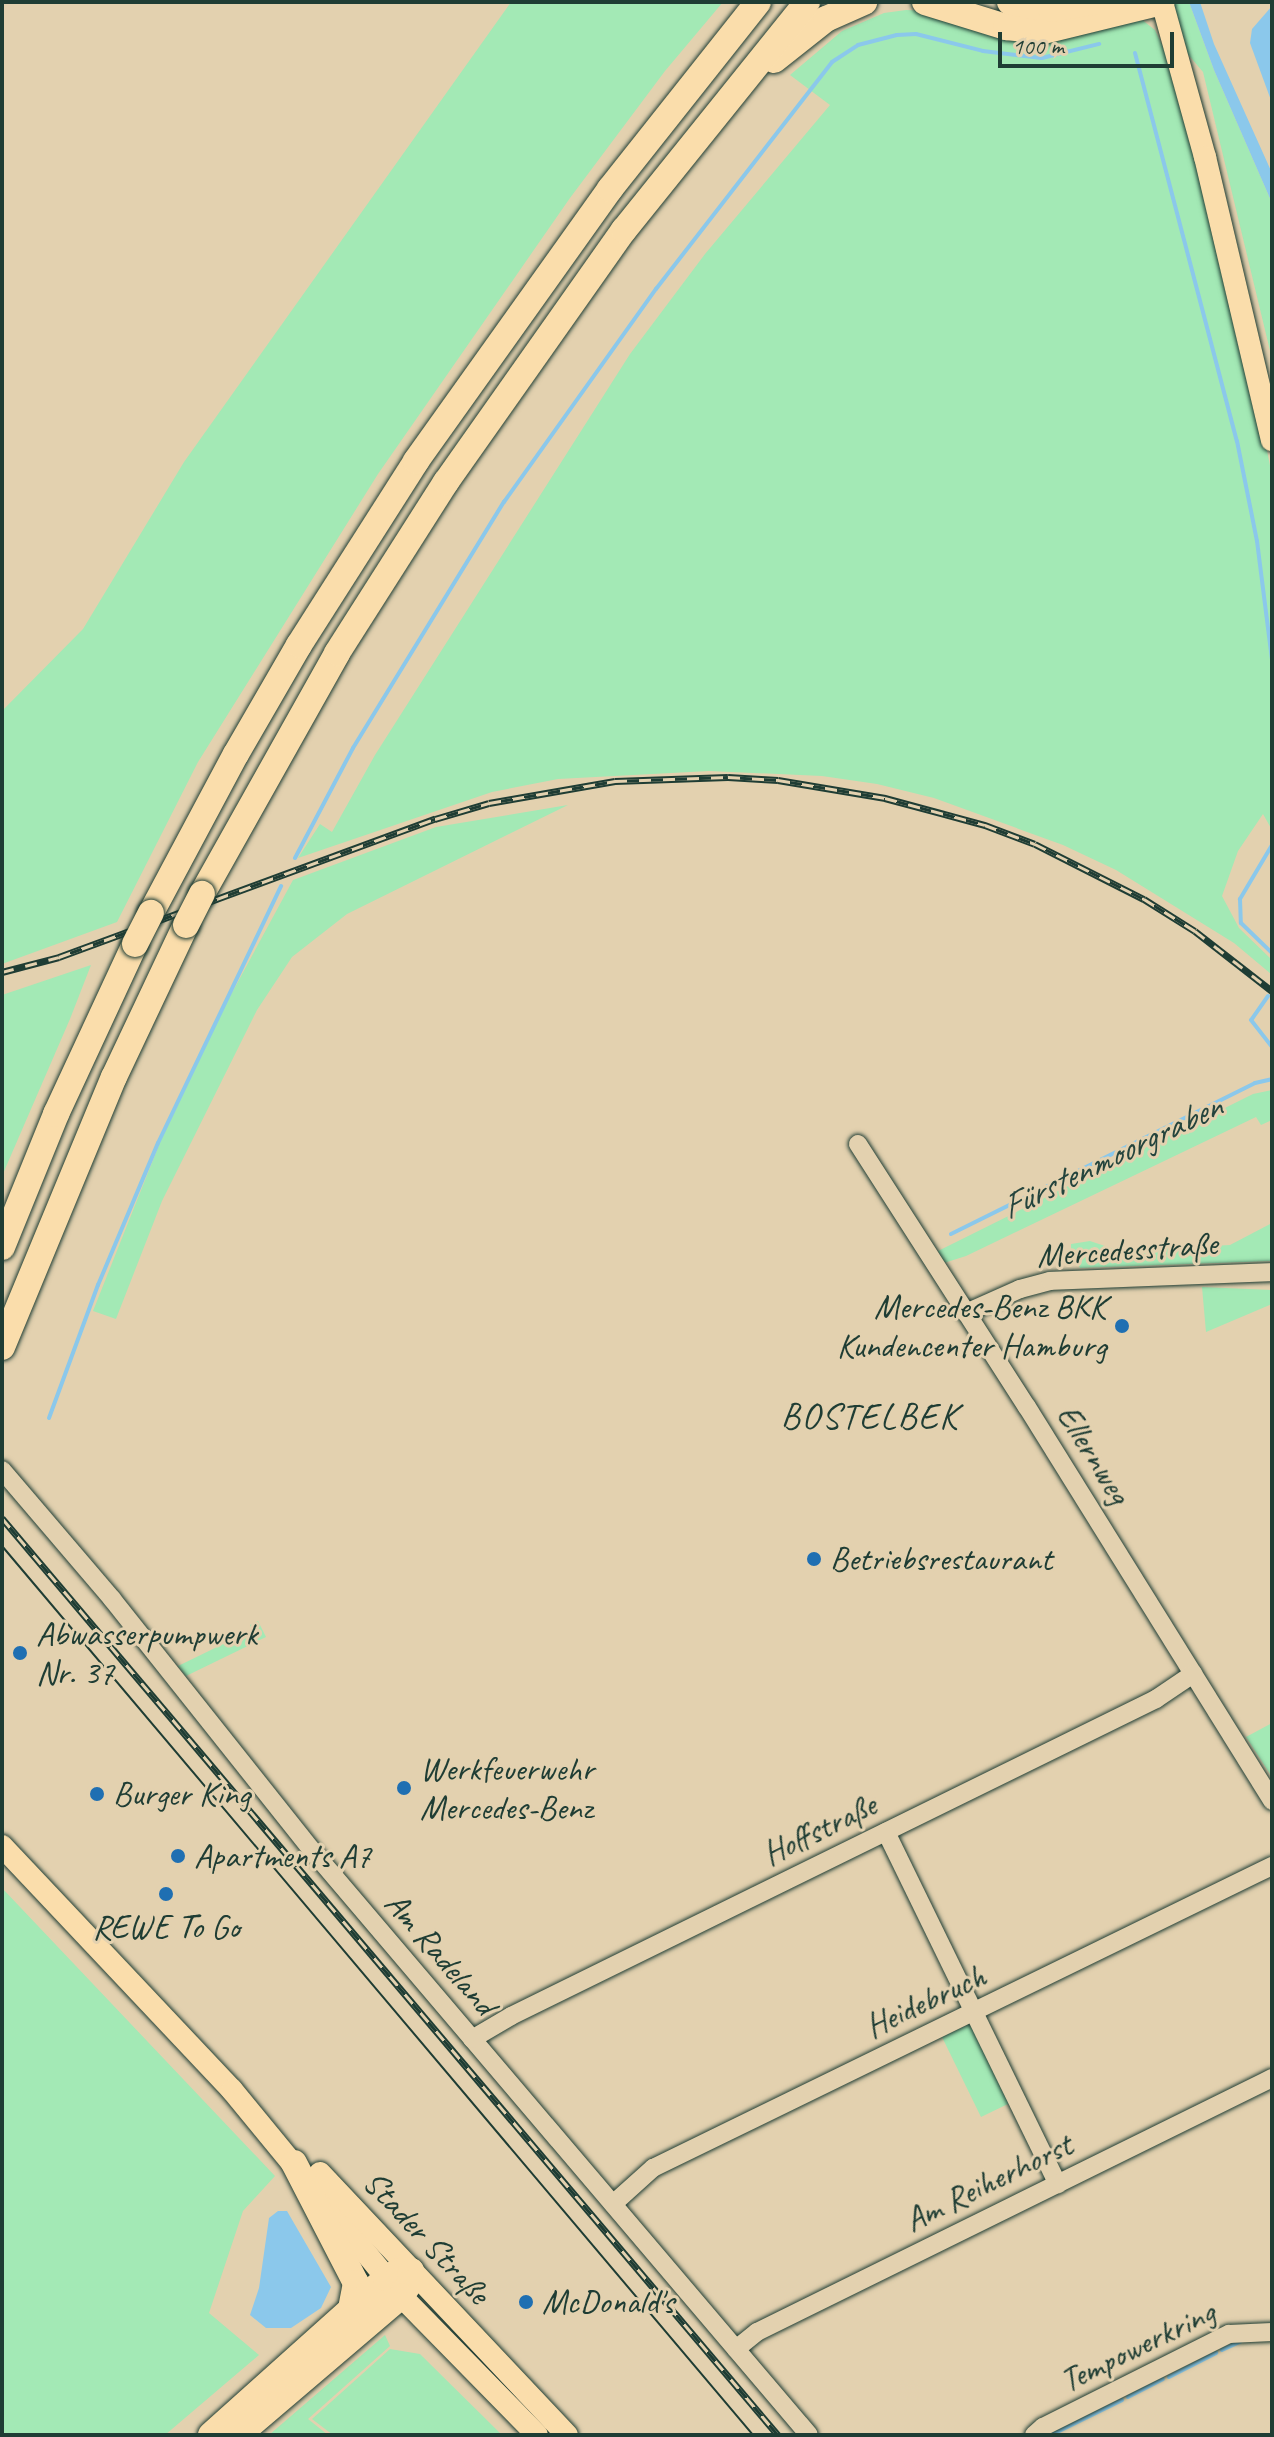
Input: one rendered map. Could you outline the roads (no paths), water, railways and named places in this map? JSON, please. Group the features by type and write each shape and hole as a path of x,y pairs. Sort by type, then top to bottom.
{"highway":[{"path":"2,1247 56,1114 135,944 267,699 416,461 610,189 758,2"},
{"path":"2,1347 114,1077 186,925 278,754 429,509 564,311 807,2"},
{"path":"746,76 779,58 826,19 864,2"},
{"path":"925,2 1006,27 1043,31 1162,2"},
{"path":"1010,2 1051,9 1093,2"},
{"path":"294,2163 356,2283 351,2309"},
{"path":"211,2435 351,2309 400,2282"},
{"path":"238,2435 400,2282"}],"main road":[{"path":"1162,2 1205,157 1272,440"},
{"name":"Stader Straße","path":"2,1846 232,2090 537,2435"},
{"name":"Stader Straße","path":"232,2090 301,2153 400,2282 567,2435"}],"street":[{"name":"Ellernweg","path":"858,1144 1272,1801"},
{"name":"Mercedesstraße","path":"966,1313 1020,1289 1050,1281 1272,1274"},
{"name":"Am Radeland","path":"2,1470 112,1599 310,1848 809,2435"},
{"name":"Hoffstraße","path":"472,2039 524,2009 1156,1699 1193,1674"},
{"path":"886,1832 1058,2184"},
{"name":"Heidebruch","path":"613,2204 653,2168 1272,1866"},
{"name":"Am Reiherhorst","path":"736,2349 757,2332 1272,2078"},
{"name":"Tempowerkring","path":"1034,2435 1043,2427 1229,2334 1272,2332"}],"water":[{"path":"1189,2 1200,2 1214,44 1272,173 1272,203 1214,70"},
{"path":"1272,6 1272,103 1250,43 1252,29"},
{"path":"278,2211 287,2211 331,2287 321,2308 291,2328 266,2328 250,2315 259,2288 269,2218"}],"waterway":[{"path":"295,858 353,748 504,502 656,289 832,62 858,45 897,35 916,34 983,51 1042,58 1099,44"},
{"path":"1135,53 1237,441 1257,541 1272,659"},
{"name":"Fürstenmoorgraben","path":"1272,845 1240,899 1241,923 1272,953"},
{"path":"49,1418 98,1285 158,1143 281,886"},
{"name":"Fürstenmoorgraben","path":"1268,996 1251,1020 1272,1047"},
{"name":"Fürstenmoorgraben","path":"951,1234 1255,1083 1272,1079"},
{"path":"1222,2350 1241,2341"},
{"path":"1169,2377 1216,2353"},
{"path":"1128,2397 1163,2379"},
{"path":"1051,2435 1122,2400"}],"tram line":[{"path":"2,1546 753,2435"}],"railway":[{"path":"2,972 59,957 435,819 489,803 615,781 728,777 778,780 885,798 985,825 1035,844 1144,899 1195,931 1272,991"},
{"path":"2,1518 778,2435"}],"place":[{"name":"Mercedes-Benz BKK Kundencenter Hamburg","path":"1122,1326"},
{"name":"Betriebsrestaurant","path":"814,1559"},
{"name":"Abwasserpumpwerk Nr. 37","path":"20,1653"},
{"name":"Werkfeuerwehr Mercedes-Benz","path":"404,1788"},
{"name":"Burger King","path":"97,1794"},
{"name":"Apartments A7","path":"178,1856"},
{"name":"REWE To Go","path":"166,1894"},
{"name":"McDonald's","path":"526,2302"}],"district":[{"name":"BOSTELBEK","path":"870,1417"}]}
